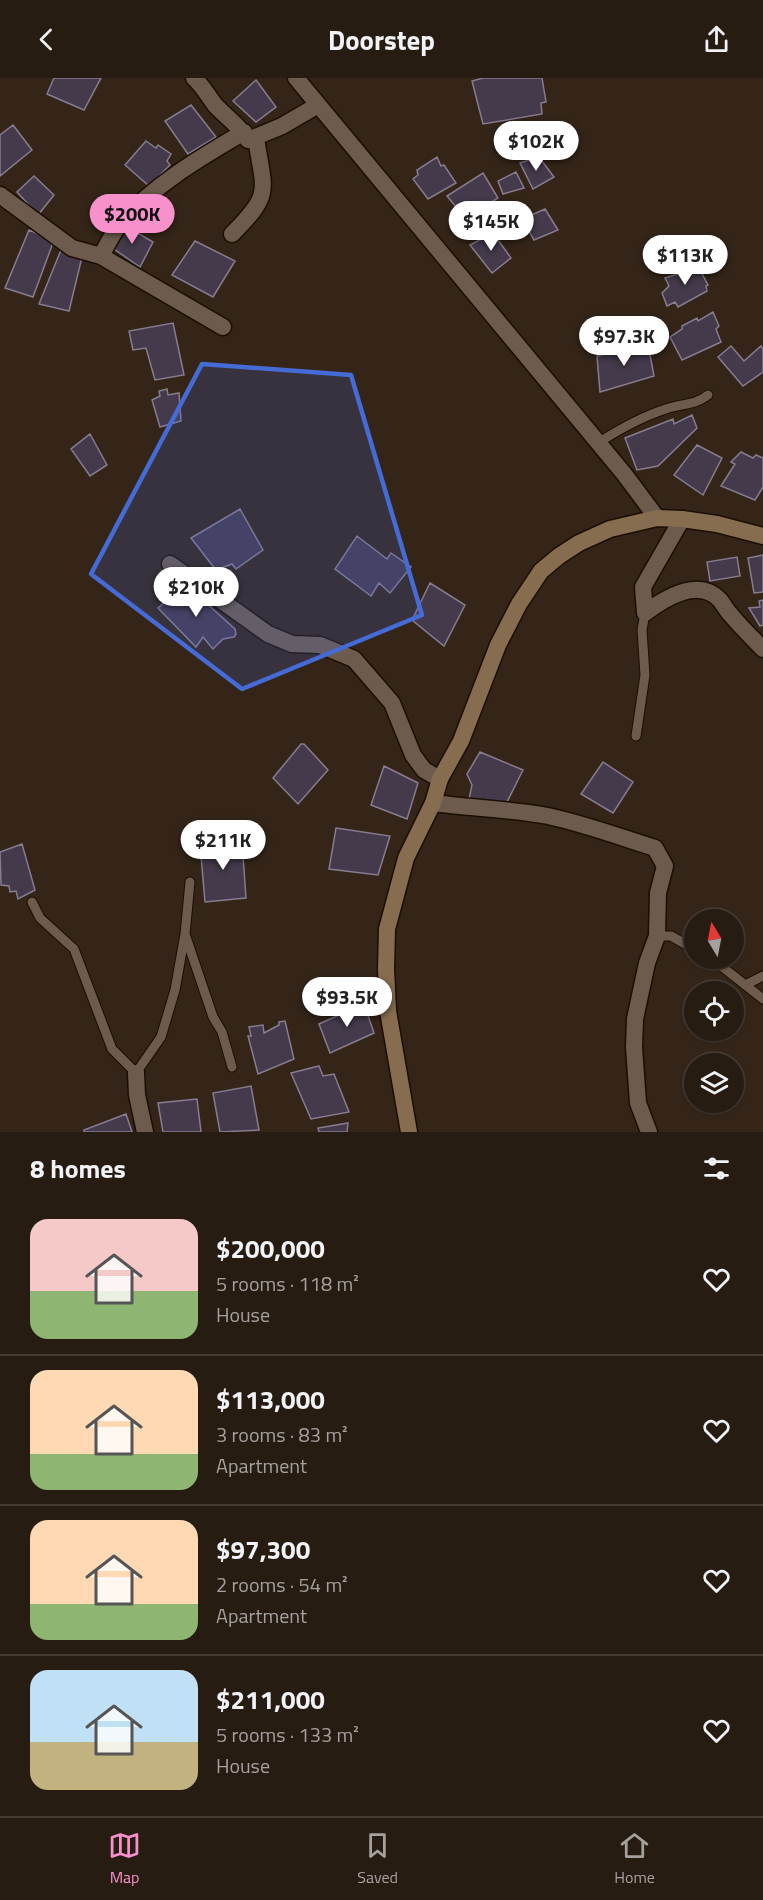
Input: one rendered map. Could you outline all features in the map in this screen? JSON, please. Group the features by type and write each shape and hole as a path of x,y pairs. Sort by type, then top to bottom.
{"main road":[{"path":"409,1132 388,1011 387,929 406,858 433,803 440,779 461,741 498,645 519,604 542,571 559,556 579,543 610,529 657,518 682,519 717,524 763,536"}],"street":[{"path":"194,78 230,121 250,135 264,183 263,194 258,204 232,234"},
{"path":"296,78 625,475 657,518"},
{"path":"101,256 119,226 142,201 202,157 318,105"},
{"path":"0,195 72,248 101,256 223,327"},
{"path":"645,613 643,587 682,519"},
{"path":"170,564 268,634 292,644 320,645 354,659 392,703 413,755 424,770 440,779"},
{"path":"645,613 665,598 697,589 719,599 763,649"},
{"path":"433,803 496,808 547,816 583,824 655,848 665,866 658,893 657,936 647,963 635,1019 634,1047 638,1103 649,1132"},
{"path":"136,1073 137,1095 146,1132"}],"lane":[{"path":"598,443 628,424 671,408 698,403 708,395"},
{"path":"636,736 645,675 642,630 645,613"},
{"path":"32,902 40,918 74,949 112,1049 136,1073 161,1037 175,990 185,934 190,882"},
{"path":"185,934 210,1007 222,1032 232,1067"},
{"path":"657,936 671,936 684,943"},
{"path":"725,969 763,999"},
{"path":"745,985 763,976"}],"highlighted area":[{"path":"202,364 351,375 422,615 242,689 91,574"}],"building":[{"path":"54,78 101,78 84,110 47,94"},
{"path":"483,78 542,78 546,102 541,103 542,114 483,124 472,81"},
{"path":"256,80 276,107 256,122 233,101"},
{"path":"191,105 216,137 188,154 165,121"},
{"path":"13,125 32,150 0,176 0,135"},
{"path":"146,141 156,148 158,145 171,154 167,161 170,165 149,186 125,165"},
{"path":"437,157 441,166 444,165 456,183 428,199 413,179 418,175 417,170"},
{"path":"539,157 554,177 533,189 520,163"},
{"path":"516,172 524,188 503,194 498,181"},
{"path":"483,173 498,198 465,218 447,196"},
{"path":"34,176 54,195 38,215 17,192"},
{"path":"545,209 558,230 534,240 522,219"},
{"path":"124,225 153,242 140,267 111,247"},
{"path":"29,230 54,240 33,297 5,288"},
{"path":"493,233 511,258 492,273 470,245"},
{"path":"195,241 235,261 213,297 172,275"},
{"path":"61,250 82,257 69,311 39,304"},
{"path":"693,262 695,271 700,270 708,285 706,286 707,291 678,307 675,302 667,306 662,293 669,286 665,278 678,274 677,268"},
{"path":"713,312 719,326 716,329 721,342 682,360 670,337 682,329 682,326 697,318 698,321"},
{"path":"173,323 184,375 155,380 146,348 133,350 129,331"},
{"path":"648,344 654,376 600,392 597,356"},
{"path":"731,346 744,361 761,346 763,349 763,372 743,386 718,357"},
{"path":"167,389 168,395 179,393 181,421 160,427 152,400 160,396 159,391"},
{"path":"692,415 697,428 658,466 637,470 625,438 673,419 674,424"},
{"path":"90,434 107,465 90,476 71,449"},
{"path":"697,445 722,458 703,495 674,475"},
{"path":"741,452 753,458 756,455 763,458 763,487 755,500 721,486 735,464 731,462"},
{"path":"240,509 263,550 236,569 232,564 216,570 191,538"},
{"path":"357,536 387,559 391,553 411,567 390,593 379,583 371,596 335,569"},
{"path":"763,555 763,592 754,593 748,558"},
{"path":"737,557 740,576 710,581 707,562"},
{"path":"430,583 465,605 444,646 412,620"},
{"path":"185,584 235,629 234,637 223,639 213,649 203,637 196,647 158,608"},
{"path":"763,600 763,625 760,626 749,608 760,607 759,601"},
{"path":"301,744 304,744 328,770 298,804 273,778"},
{"path":"480,752 523,770 506,804 469,799 472,785 467,774"},
{"path":"603,762 633,782 613,813 581,794"},
{"path":"384,766 418,783 407,819 371,805"},
{"path":"336,828 390,836 378,875 329,869"},
{"path":"242,842 246,898 205,902 200,844"},
{"path":"22,844 35,890 18,899 16,891 10,892 9,886 1,885 0,852"},
{"path":"364,1004 374,1033 330,1053 319,1024"},
{"path":"285,1021 294,1059 258,1074 248,1036 251,1036 249,1027 263,1025 264,1033 279,1025 279,1022"},
{"path":"319,1066 323,1076 334,1074 349,1112 311,1119 291,1073"},
{"path":"251,1086 259,1130 220,1132 213,1093"},
{"path":"197,1099 201,1132 163,1132 158,1103"},
{"path":"126,1114 132,1132 84,1132 84,1130"},
{"path":"348,1123 347,1132 319,1132 318,1128"}]}
